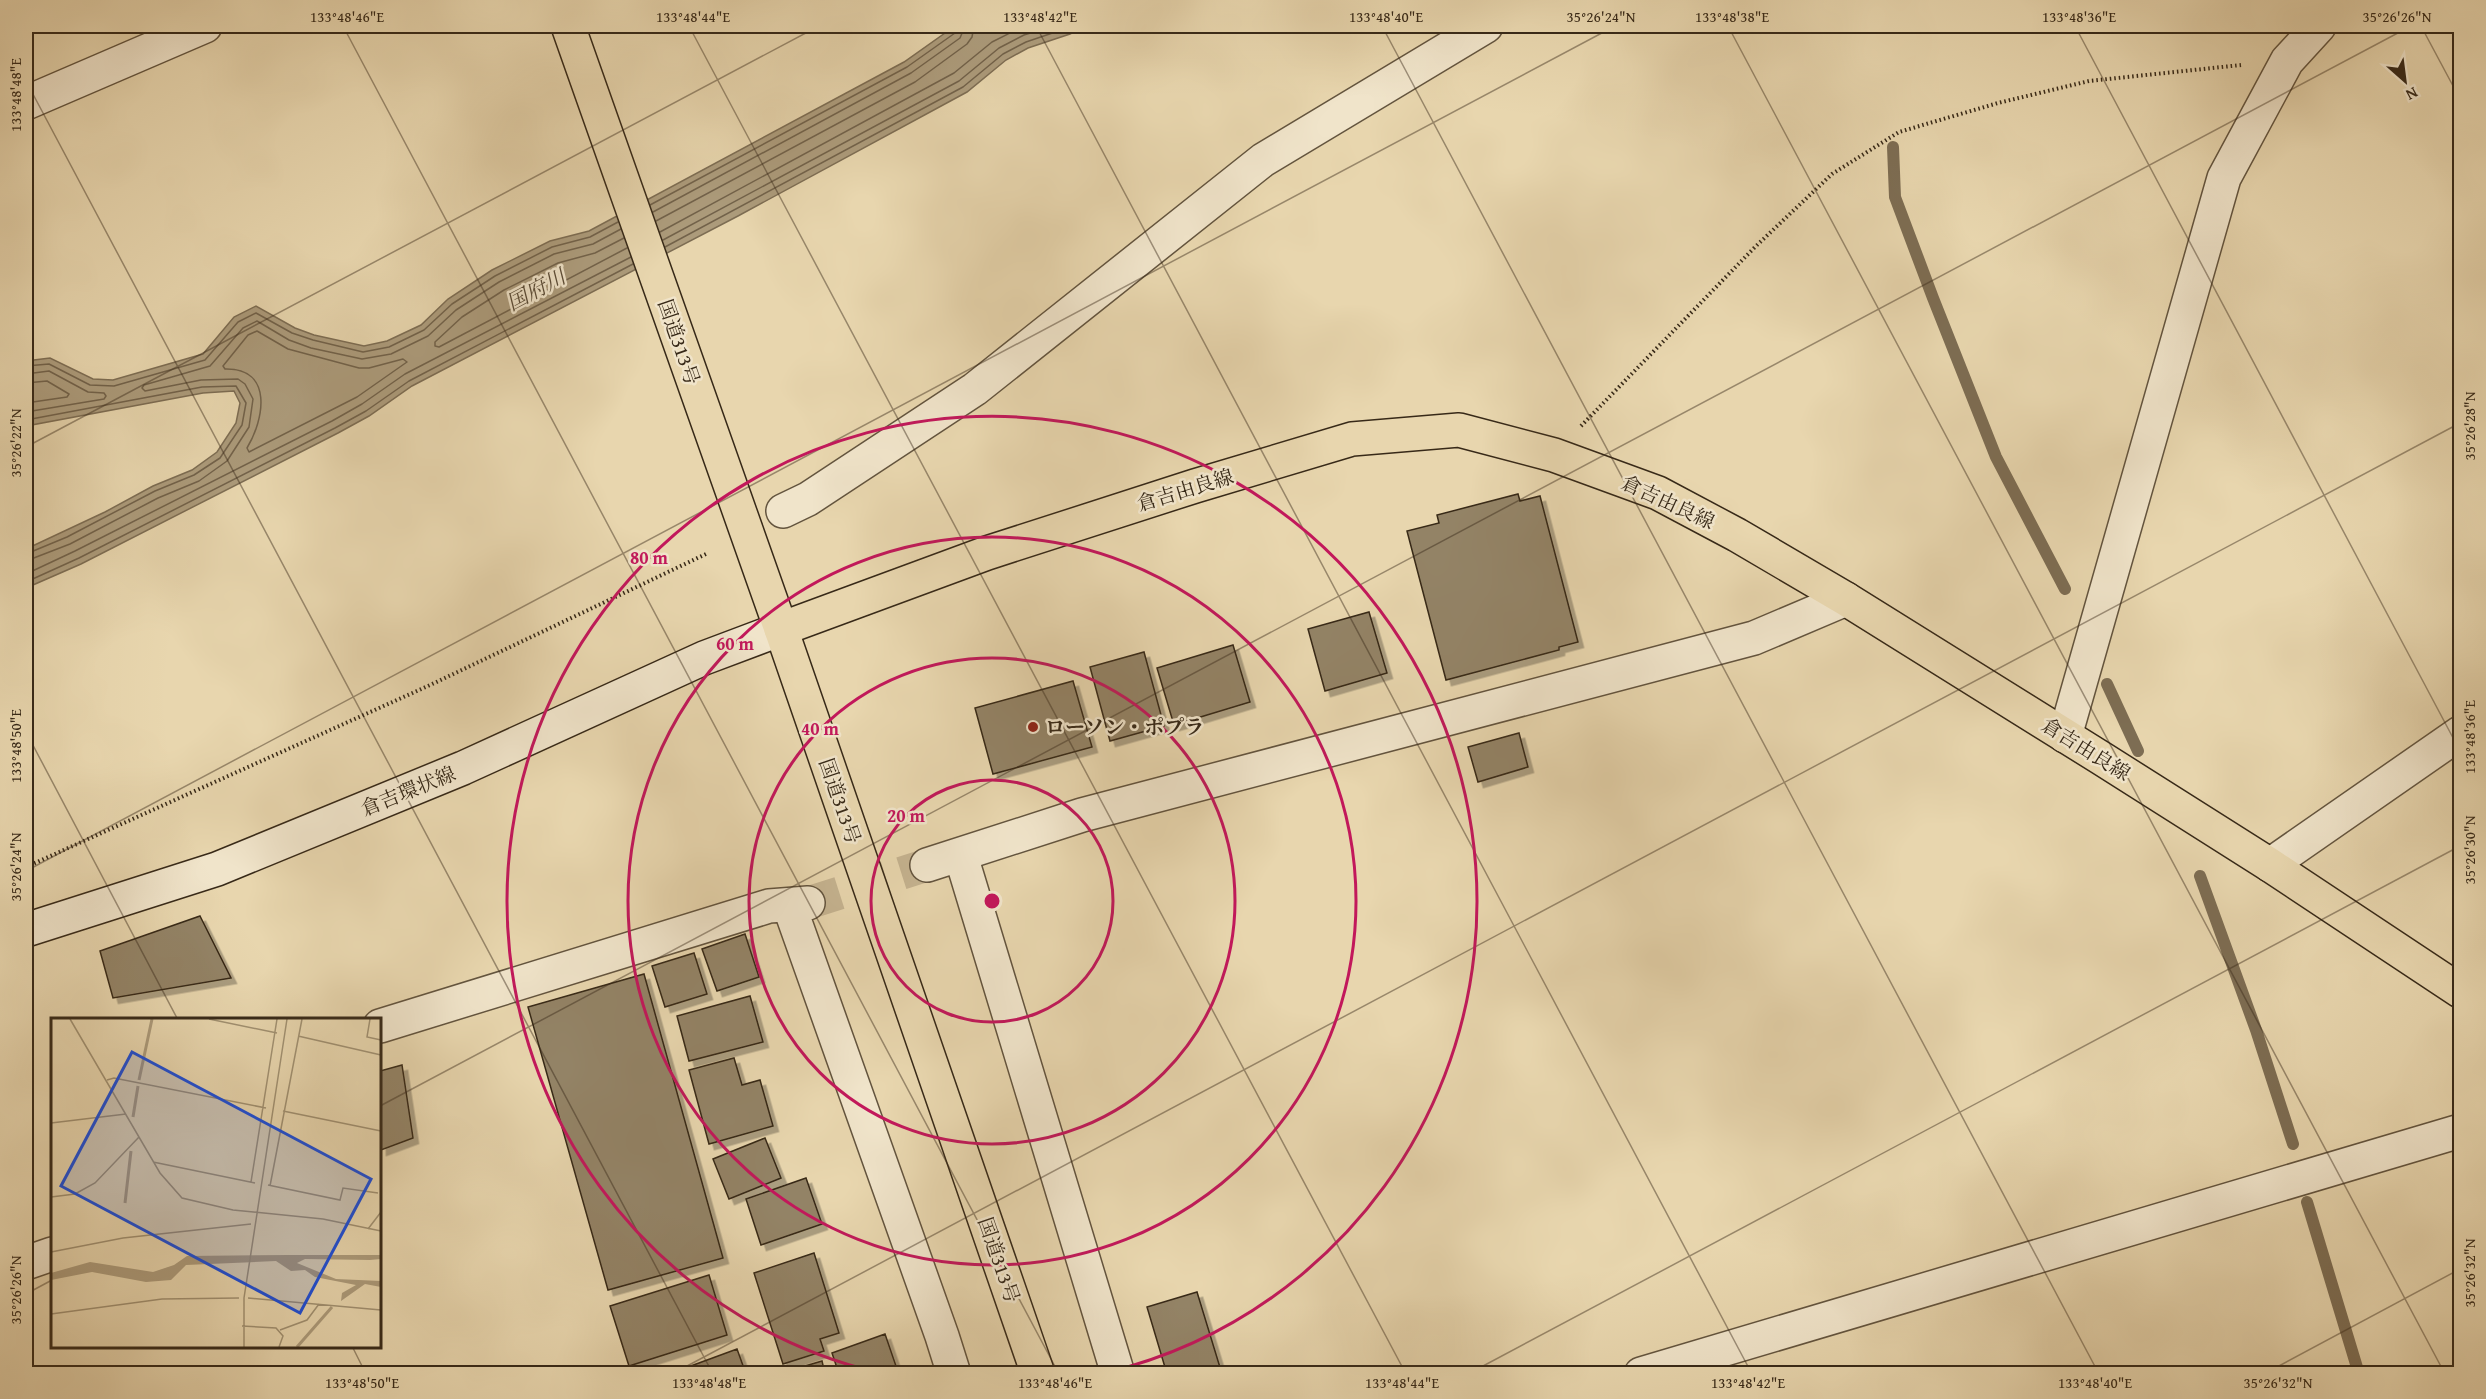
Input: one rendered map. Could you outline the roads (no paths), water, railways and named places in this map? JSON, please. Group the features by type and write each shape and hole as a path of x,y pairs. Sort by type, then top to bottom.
{"main road":[{"name":"国道313号","path":"568,26 781,629 1038,1374"},
{"name":"倉吉由良線","path":"781,629 987,553 1195,486 1352,439 1459,430 1554,455 1658,493 1737,535 1846,599 2270,864 2460,991"}],"street":[{"path":"26,103 205,26"},
{"path":"783,511 808,499 975,389 1263,160 1486,26"},
{"path":"2065,735 2224,178 2287,62 2319,26"},
{"path":"927,865 1082,815 1754,638 1846,599"},
{"name":"倉吉環状線","path":"26,930 217,869 462,768 704,658 781,629"},
{"path":"2270,864 2460,733"},
{"path":"961,855 1118,1374"},
{"path":"381,1026 769,906 799,904 954,1374"},
{"path":"1641,1374 2460,1131"},
{"path":"26,1263 51,1254"}],"water":[{"name":"国府川","path":"955,26 1086,26 1070,34 1028,48 1006,60 967,92 738,216 412,386 369,416 338,433 81,564 26,588 26,549 105,512 153,486 192,470 217,452 236,423 240,403 234,391 203,393 26,426 26,361 50,358 93,379 113,380 203,354 234,317 256,306 295,328 314,335 364,346 387,341 421,325 448,299 492,270 550,241 589,231 904,62"}],"waterway":[{"path":"1893,147 1895,197 1933,298 1996,457 2065,589"},
{"path":"2107,684 2138,751"},
{"path":"2200,876 2256,1030 2293,1144"},
{"path":"2307,1202 2359,1374"}],"tunnel":[{"path":"808,903 927,865"}],"place":[{"name":"ローソン・ポプラ","path":"1033,727"}]}
